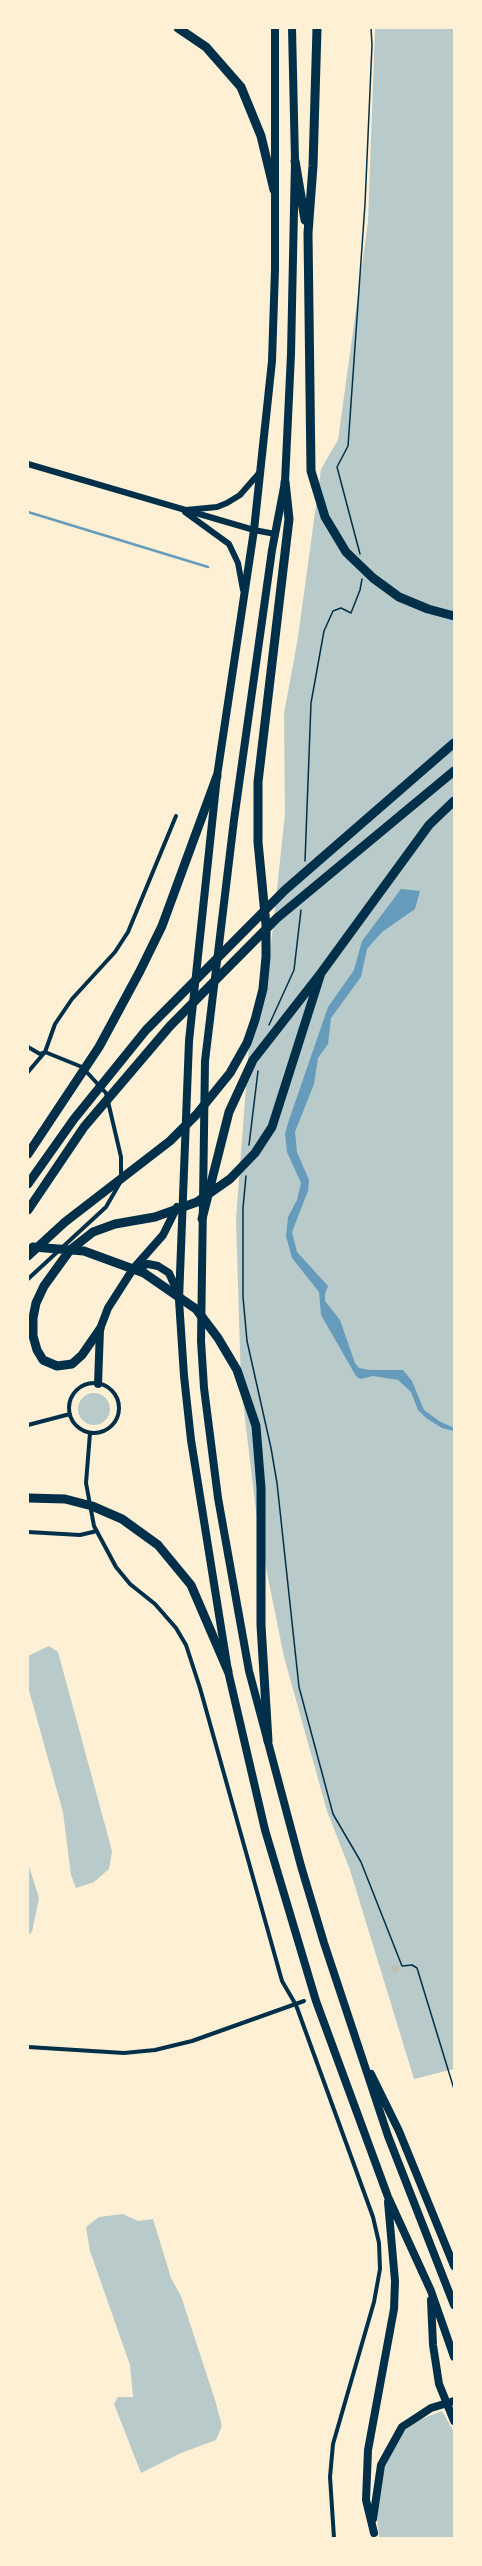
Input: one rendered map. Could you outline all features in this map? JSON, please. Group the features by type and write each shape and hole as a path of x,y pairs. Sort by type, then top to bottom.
{"highway":[{"path":"178,28 206,47 241,86 261,136 274,190"},
{"path":"275,28 275,270 272,361 254,530 243,590 217,776 189,1041 181,1199 179,1300 191,1440 228,1672 265,1830 316,2001 388,2197 431,2291 454,2357"},
{"path":"292,28 295,161 291,362 285,482 275,534 210,1004 204,1092 201,1341 211,1448 245,1647 268,1741 301,1866 356,2042 388,2136 454,2305"},
{"path":"317,28 313,166 308,233 311,471 324,517 346,552 373,578 399,597 428,609 454,616"},
{"path":"295,161 308,233"},
{"path":"28,1256 65,1222 170,1141 196,1114 230,1073 248,1043 263,989 266,957 266,925 258,842 258,782 289,519 285,482"},
{"path":"28,1184 74,1119 146,1030 285,890 454,743"},
{"path":"28,1210 84,1127 170,1026 277,918 454,771"},
{"path":"28,1154 99,1047 162,926 217,776"},
{"path":"202,1219 229,1112 253,1060 321,973 429,825 454,801"},
{"path":"181,1199 162,1234 133,1269 108,1308 100,1329 82,1355 67,1366 50,1364 43,1360 37,1350 33,1336 32,1318 36,1303 44,1286 70,1250 93,1232 114,1224 155,1217 197,1202 230,1179 255,1153 275,1120 321,973"},
{"path":"28,1248 84,1250 144,1273 196,1310 218,1338 237,1370 256,1426 261,1488 261,1625 268,1741"},
{"path":"133,1269 148,1264 158,1266 169,1273 179,1300"},
{"path":"98,1384 100,1329"},
{"path":"28,1498 72,1501 98,1508 122,1519 145,1534 180,1569 200,1602 228,1672"},
{"path":"356,2042 399,2131 454,2266"},
{"path":"375,2536 366,2500 368,2450 394,2309 395,2281 388,2197"},
{"path":"431,2291 433,2345 439,2384 454,2421"},
{"path":"375,2536 373,2518 380,2465 402,2427 431,2408 454,2401"}],"street":[{"path":"28,464 182,510 254,530 275,534"},
{"path":"182,510 216,507 227,503 240,495 260,472"},
{"path":"182,510 229,544 238,563 243,590"},
{"path":"28,1072 45,1052 55,1024 72,999 115,952 128,932 176,816"},
{"path":"28,1047 40,1054 45,1052 82,1067 106,1093 121,1156 122,1181 106,1207 28,1279"},
{"path":"98,1384 104,1386 115,1395 119,1409 118,1416 110,1428 104,1431 90,1433 78,1426 70,1414 70,1402 76,1392 86,1385 98,1384"},
{"path":"28,1425 70,1414"},
{"path":"90,1433 86,1483 97,1531 116,1567 130,1584 155,1604 176,1628 186,1645 200,1688 282,1981 296,2005 373,2217 379,2243 380,2269 374,2302 333,2444 330,2478 334,2538"},
{"path":"28,1532 80,1535 97,1531"},
{"path":"28,2047 124,2053 155,2050 192,2041 304,2001"}],"path":[{"path":"361,555 338,467 348,446 364,204 372,45 371,28"},
{"path":"305,869 311,703 324,631 333,611 340,608 351,613 360,590 362,576"},
{"path":"268,1029 294,970 301,908"},
{"path":"249,1147 259,1064"},
{"path":"247,1170 243,1208 243,1297 247,1341 277,1483 299,1686 333,1814 361,1862 402,1966 412,1965 417,1968 454,2089"}],"shaded area":[{"path":"375,28 454,28 454,2069 414,2079 350,1870 327,1811 284,1657 258,1528 241,1385 236,1219 249,1046 267,982 285,814 284,714 298,637 321,469 338,440 368,222"},
{"path":"94,1393 105,1398 110,1409 105,1420 94,1425 83,1420 78,1409 83,1398"},
{"path":"49,1646 58,1652 112,1851 109,1869 94,1882 76,1888 71,1875 63,1812 28,1687 28,1656"},
{"path":"28,1863 39,1898 32,1932 28,1935"},
{"path":"123,2214 138,2221 153,2219 171,2278 181,2296 222,2426 216,2440 181,2453 141,2473 114,2404 118,2397 133,2397 130,2365 90,2251 86,2227 99,2217"},
{"path":"442,2411 454,2432 454,2538 379,2538 377,2519 379,2478 400,2434 421,2419"}],"water":[{"path":"401,889 420,891 415,909 382,932 367,949 361,977 331,1018 328,1044 318,1058 314,1084 295,1132 297,1152 309,1180 308,1191 292,1232 297,1252 328,1286 325,1294 325,1301 340,1320 355,1363 359,1368 369,1370 403,1370 412,1381 424,1410 439,1421 454,1428 454,1431 442,1428 426,1418 418,1410 411,1392 398,1380 373,1376 360,1379 356,1376 321,1315 319,1292 292,1258 286,1236 288,1217 297,1200 301,1183 287,1152 285,1134 288,1123 328,1007 354,970 362,941"}],"building":[{"path":"396,1964 399,1971 393,1974 390,1966"}],"waterway":[{"path":"28,512 208,567"}]}
